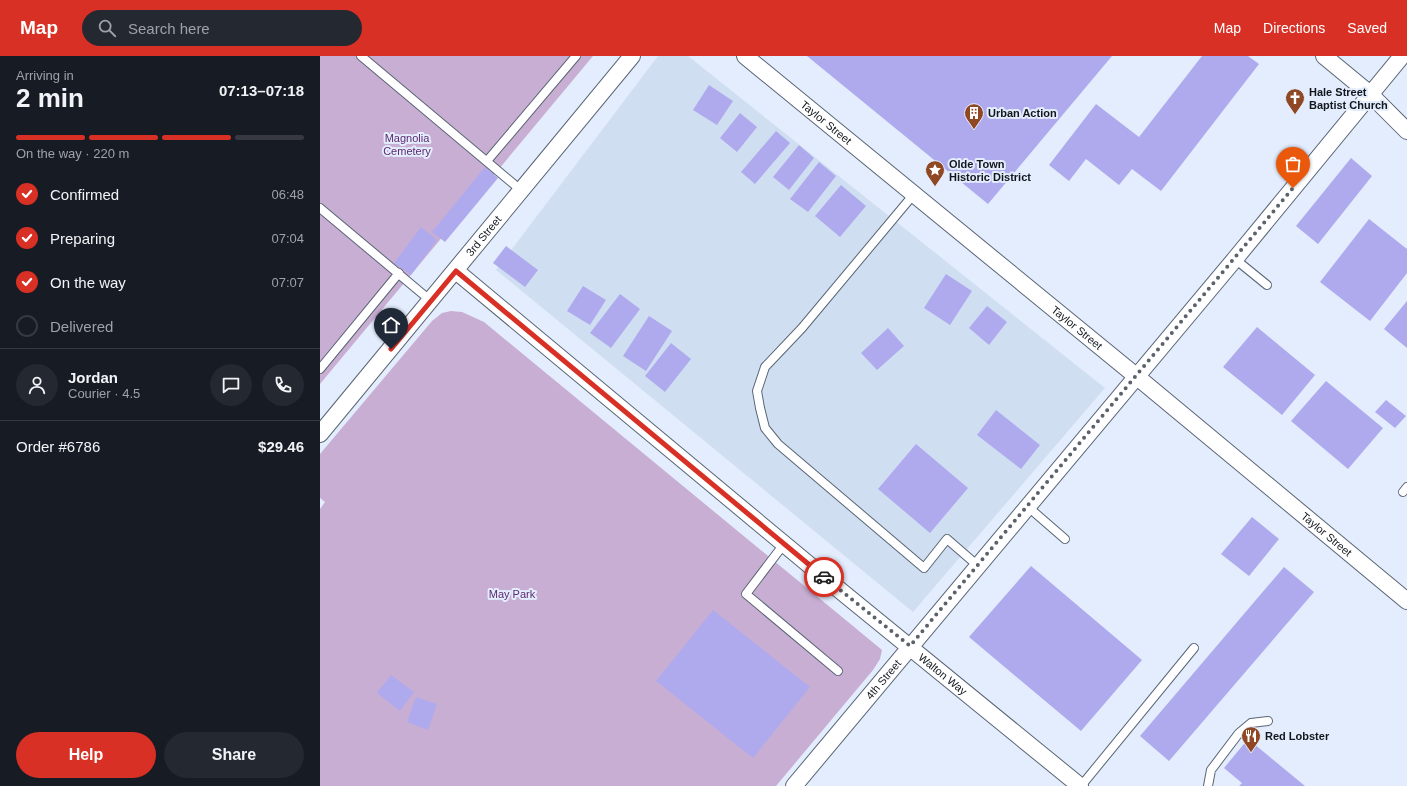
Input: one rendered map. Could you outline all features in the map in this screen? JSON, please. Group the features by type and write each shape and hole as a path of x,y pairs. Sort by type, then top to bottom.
{"street":[{"name":"3rd Street","path":"320,434 432,301 632,56"},
{"name":"Taylor Street","path":"745,56 1136,376 1407,601"},
{"path":"1324,56 1370,94 1407,131"},
{"name":"4th Street","path":"794,786 1026,506 1235,259 1402,56"},
{"name":"Walton Way","path":"456,271 784,544 1080,786"}],"lane":[{"path":"361,56 522,191"},
{"path":"487,161 576,56"},
{"path":"914,194 802,328 765,367 758,391 760,408 765,428 778,444 924,568 947,539 977,565"},
{"path":"320,208 432,301"},
{"path":"1235,259 1267,285"},
{"path":"320,369 399,273"},
{"path":"1026,506 1064,538"},
{"path":"784,544 746,594 838,671"},
{"path":"1080,786 1194,648"},
{"path":"1208,786 1211,770 1239,733 1251,723 1268,721"}],"shaded area":[{"path":"658,56 688,56 1105,388 913,612 496,270"}],"green space":[{"name":"Magnolia Cemetery","path":"320,56 593,56 320,384"},
{"name":"May Park","path":"451,311 462,312 484,322 882,650 880,659 873,670 776,786 320,786 320,509 325,502 320,498 320,454 432,321 442,313"}],"building":[{"name":"Urban Action","path":"807,56 1112,56 988,204"},
{"path":"1202,56 1248,56 1259,64 1161,191 1132,169 1119,185 1086,159 1069,181 1049,165 1096,104 1139,137"},
{"path":"709,85 733,101 717,125 693,110"},
{"path":"740,113 757,127 737,152 720,138"},
{"path":"776,131 790,143 755,184 741,172"},
{"path":"799,145 814,158 789,190 773,177"},
{"path":"1351,158 1372,176 1318,244 1296,226"},
{"path":"819,162 836,176 808,212 790,199"},
{"path":"485,167 498,178 445,242 432,232"},
{"path":"841,185 866,206 840,237 815,216"},
{"path":"1369,219 1407,249 1407,273 1370,321 1320,282"},
{"path":"421,227 437,240 411,275 394,263"},
{"path":"506,246 538,270 525,287 493,263"},
{"path":"946,274 972,291 950,325 924,308"},
{"path":"583,286 606,300 590,325 567,311"},
{"path":"620,294 640,309 611,348 590,333"},
{"path":"1407,301 1407,348 1384,329"},
{"path":"987,306 1007,322 989,345 969,328"},
{"path":"649,316 672,331 646,371 623,356"},
{"path":"1257,327 1315,375 1282,415 1223,367"},
{"path":"888,328 904,346 877,370 861,353"},
{"path":"671,343 691,359 665,392 645,376"},
{"path":"1326,381 1383,428 1348,469 1291,421"},
{"path":"1386,400 1406,416 1395,428 1375,412"},
{"path":"996,410 1040,445 1021,469 977,435"},
{"path":"916,444 968,488 930,533 878,489"},
{"path":"1252,517 1279,539 1249,576 1221,554"},
{"path":"1031,566 1142,660 1081,731 969,637"},
{"path":"1284,567 1314,592 1169,761 1140,736"},
{"path":"713,610 810,687 753,758 656,681"},
{"path":"391,675 414,692 400,711 377,693"},
{"path":"416,697 437,704 428,730 407,722"},
{"name":"Red Lobster","path":"1248,739 1305,786 1239,786 1242,783 1224,768"}],"way so far":[{"path":"824,577 910,646 1293,188"}],"place":[{"name":"Hale Street Baptist Church","path":"1295,115"},
{"name":"Urban Action","path":"974,130"},
{"name":"Olde Town Historic District","path":"935,187"},
{"name":"Red Lobster","path":"1251,753"}],"route":[{"path":"391,349 456,271 824,577"}]}
